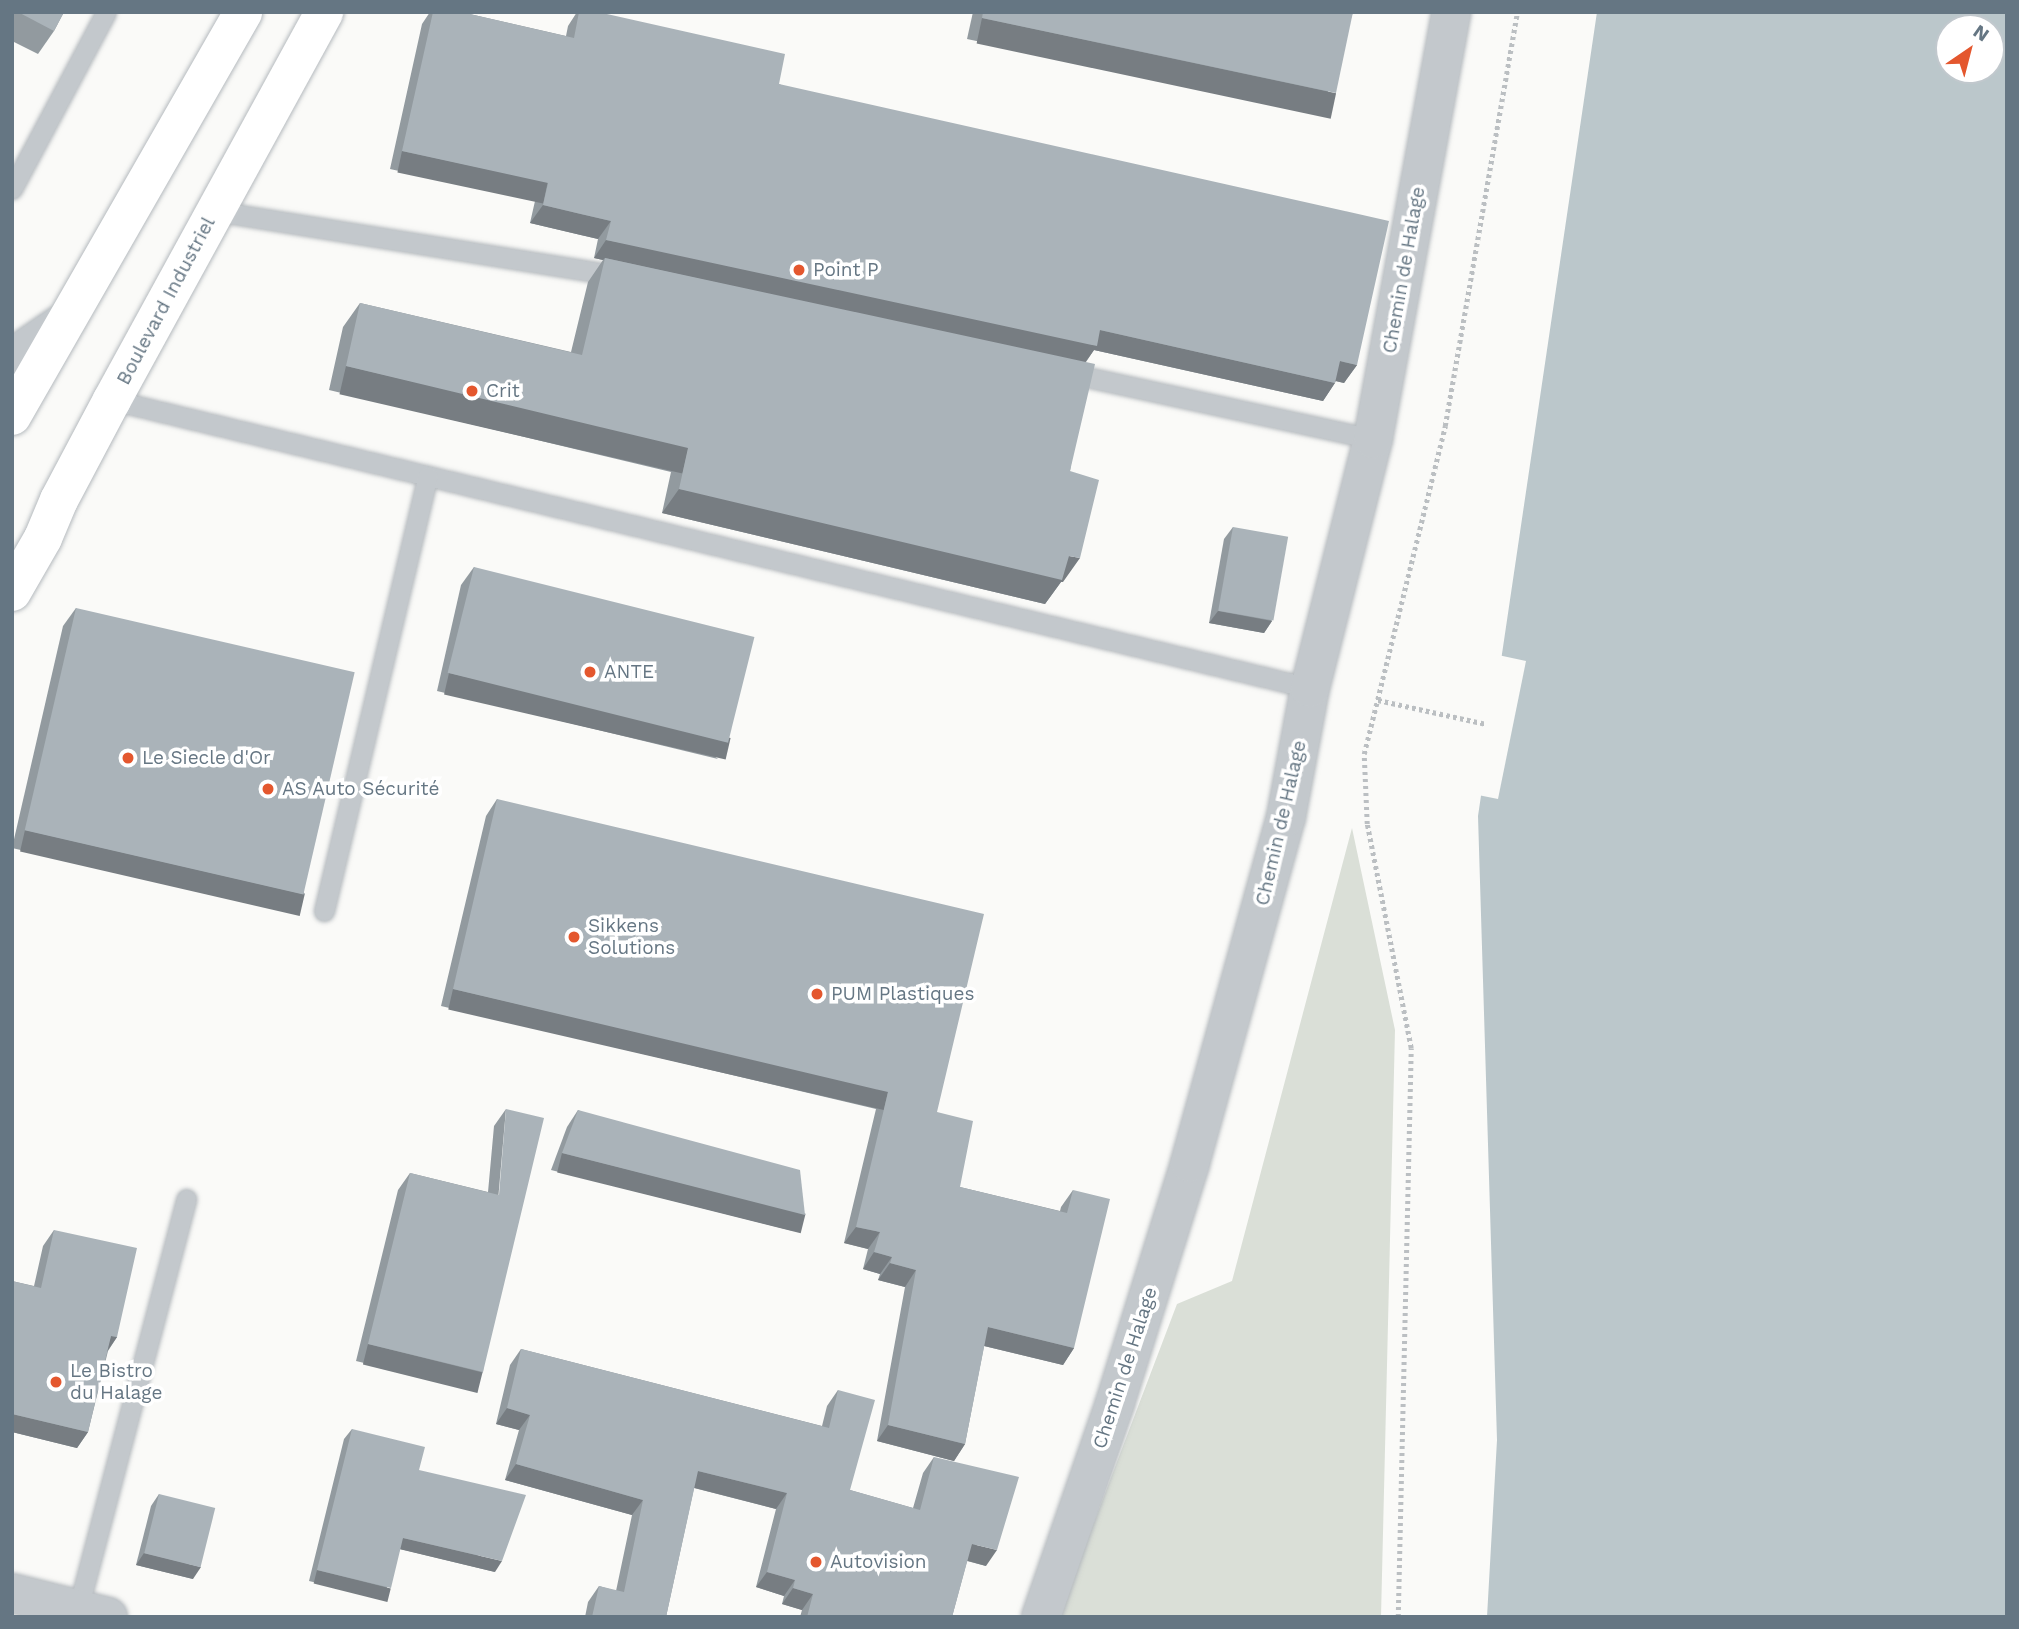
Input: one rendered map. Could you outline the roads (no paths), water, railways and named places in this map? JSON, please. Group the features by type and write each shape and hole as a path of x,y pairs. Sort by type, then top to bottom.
{"main road":[{"path":"12,416 243,12"},
{"name":"Boulevard Industriel","path":"12,592 43,538 58,500 324,12"}],"street":[{"name":"Chemin de Halage","path":"1041,1617 1115,1403 1190,1163 1286,817 1310,688 1373,439 1451,12"},
{"path":"12,358 67,320"},
{"path":"12,1593 93,1613"}],"lane":[{"path":"12,189 106,12"},
{"path":"215,211 577,267 639,280"},
{"path":"1049,369 1373,439"},
{"path":"112,400 1310,688"},
{"path":"324,911 428,476"},
{"path":"93,1613 186,1199"}],"place":[{"name":"Point P","path":"799,270"},
{"name":"Crit","path":"472,391"},
{"name":"ANTE","path":"590,672"},
{"name":"Le Siecle d'Or","path":"128,758"},
{"name":"AS Auto Sécurité","path":"268,789"},
{"name":"Sikkens Solutions","path":"574,937"},
{"name":"PUM Plastiques","path":"817,994"},
{"name":"Le Bistro du Halage","path":"56,1382"},
{"name":"Autovision","path":"816,1562"}]}
